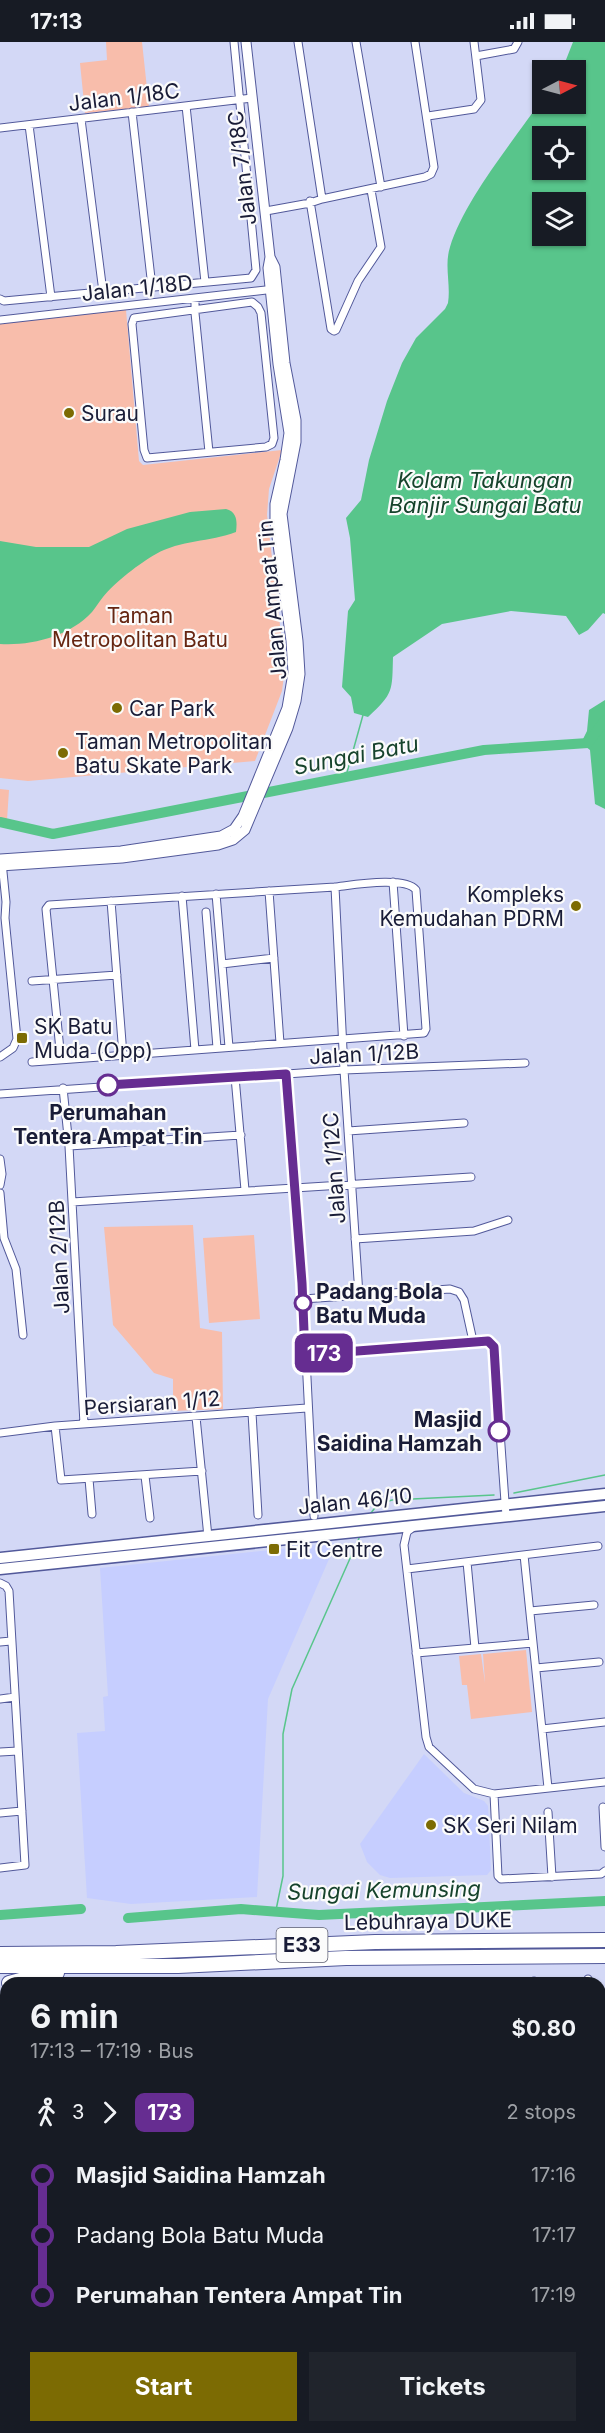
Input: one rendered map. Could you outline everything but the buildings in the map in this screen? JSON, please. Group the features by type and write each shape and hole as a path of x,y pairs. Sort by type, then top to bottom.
{"highway":[{"name":"Lebuhraya DUKE","path":"0,1966 375,1942 605,1940"},
{"path":"0,1949 102,1960"},
{"name":"Lebuhraya DUKE","path":"0,1954 178,1966 346,1958 605,1956"},
{"path":"31,1977 102,1960"}],"main road":[{"name":"Jalan 46/10","path":"378,1524 390,1529 415,1526 605,1494"},
{"name":"Jalan 46/10","path":"0,1569 140,1555 378,1524 506,1511 605,1506"},
{"name":"Jalan 46/10","path":"0,1558 208,1537 352,1527"}],"street":[{"path":"234,42 238,100"},
{"name":"Jalan 7/18C","path":"246,42 270,257 275,267 273,289"},
{"path":"298,42 314,200 331,329 336,330 358,282 381,247 371,190"},
{"path":"356,42 381,187"},
{"path":"265,208 371,190 431,174 434,167 416,42"},
{"path":"428,116 474,109 479,105 481,100 474,42"},
{"path":"476,56 514,49 518,42"},
{"name":"Jalan 1/18C","path":"0,128 252,98"},
{"name":"Jalan 7/18C","path":"205,282 251,278 256,270 238,100"},
{"path":"2,300 205,282 186,106"},
{"path":"132,112 152,287"},
{"path":"81,119 103,292"},
{"path":"29,125 51,297"},
{"path":"270,257 268,268 273,289"},
{"name":"Jalan 1/18D","path":"0,320 273,289"},
{"name":"Jalan Ampat Tin","path":"1,862 121,851 221,836 237,825 249,810 293,700 292,651 275,522 277,494 292,442 278,364 273,289"},
{"path":"193,298 209,452"},
{"path":"252,302 258,307 261,313 274,438 272,444 266,447 147,458 144,450 132,324 134,318 194,310 252,302"},
{"path":"0,1057 13,1048 17,1039 1,862"},
{"path":"393,882 404,1036"},
{"path":"32,1062 61,1060 123,1055 195,1050 342,1038 404,1036 424,1033 425,1018 416,890 409,884 393,882 47,907 61,1060"},
{"name":"Jalan 1/12C","path":"335,887 342,1038 359,1295"},
{"path":"269,891 280,1043"},
{"path":"216,894 229,1047"},
{"path":"182,896 195,1050"},
{"path":"111,901 123,1055"},
{"path":"0,904 5,918"},
{"path":"206,912 217,1048"},
{"path":"222,964 274,958"},
{"path":"32,981 117,975"},
{"path":"211,976 223,975"},
{"name":"Jalan 1/12B","path":"0,1094 344,1070 525,1063"},
{"path":"286,1074 303,1299 314,1516"},
{"path":"235,1077 245,1190"},
{"name":"Jalan 2/12B","path":"63,1088 69,1146 84,1424"},
{"path":"348,1131 464,1123"},
{"path":"69,1146 241,1135"},
{"path":"0,1159 2,1166 0,1185"},
{"path":"72,1202 471,1177"},
{"path":"0,1193 4,1238 16,1269 24,1335"},
{"path":"355,1239 474,1231 508,1220"},
{"path":"303,1299 450,1289 459,1292 464,1300 473,1341"},
{"path":"305,1355 488,1341 494,1347 506,1511"},
{"name":"Persiaran 1/12","path":"0,1433 56,1426 307,1408"},
{"path":"252,1413 258,1515"},
{"path":"196,1417 208,1537"},
{"path":"56,1426 61,1480 202,1471"},
{"path":"145,1476 150,1518"},
{"path":"89,1479 92,1514"},
{"path":"415,1526 407,1532 404,1545 429,1747 471,1787 494,1794 605,1782"},
{"path":"390,1529 396,1531 404,1545"},
{"path":"407,1569 598,1546"},
{"path":"524,1555 548,1788"},
{"path":"467,1562 475,1648"},
{"path":"0,1868 25,1865 9,1591 3,1584"},
{"path":"530,1611 594,1605"},
{"path":"0,1642 11,1641"},
{"path":"416,1653 533,1643"},
{"path":"536,1668 599,1662"},
{"path":"0,1699 15,1697"},
{"path":"542,1729 605,1722"},
{"path":"0,1752 18,1751"},
{"path":"494,1794 498,1876 505,1880 603,1873"},
{"path":"603,1807 605,1847"},
{"path":"0,1813 22,1811"},
{"path":"548,1812 552,1877"}],"shaded area":[{"path":"336,1543 268,1699 257,1897 131,1904 87,1898 77,1733 105,1731 103,1697 108,1696 100,1568"},
{"name":"SK Seri Nilam","path":"424,1754 464,1793 484,1801 488,1806 491,1870 487,1875 390,1878 380,1875 367,1862 360,1844"}],"green space":[{"path":"106,42 142,42 149,107 85,113 80,63 107,60"},
{"name":"Taman Metropolitan Batu","path":"126,310 139,461 143,465 282,450 269,489 267,515 285,668 282,691 255,761 28,781 0,778 0,323"},
{"path":"0,789 9,790 7,820 0,818"},
{"path":"193,1225 200,1328 222,1332 223,1409 173,1411 173,1379 154,1373 113,1325 104,1227"},
{"path":"254,1235 260,1319 209,1323 203,1238"},
{"path":"526,1650 532,1712 471,1719 467,1685 462,1685 459,1656 481,1654 485,1683 483,1654"}],"water":[{"name":"Kolam Takungan Banjir Sungai Batu","path":"573,42 605,42 605,614 603,613 588,630 579,635 566,616 511,611 442,624 393,657 390,691 368,717 354,713 351,697 342,687 348,611 355,600 346,518 361,500 369,460 387,401 402,363 416,338 445,309 448,303 450,247 466,210 532,113 586,114 586,60 566,60"},
{"path":"226,509 235,515 236,532 175,546 156,554 114,585 83,620 62,633 37,641 0,644 0,541 36,547 89,547 127,529 190,512"},
{"path":"605,700 605,809 595,804 590,750 581,743 587,731 589,710"}],"waterway":[{"path":"346,776 363,715"},
{"name":"Sungai Batu","path":"0,822 53,834 484,750 588,743 605,720"},
{"path":"514,1493 605,1475"},
{"path":"371,1513 377,1505 392,1500 494,1495"},
{"path":"276,1910 283,1876 283,1734 292,1689 360,1536"},
{"name":"Sungai Kemunsing","path":"128,1918 241,1909 319,1915 605,1901"},
{"name":"Sungai Kemunsing","path":"0,1915 81,1909"}],"bus line":[{"name":"173","path":"108,1085 286,1074 302,1283 305,1355 484,1340 491,1342 494,1347 499,1431"}],"place":[{"name":"Surau","path":"69,413"},
{"name":"Car Park","path":"117,708"},
{"name":"Taman Metropolitan Batu Skate Park","path":"63,753"},
{"name":"Kompleks Kemudahan PDRM","path":"576,906"},
{"name":"SK Batu Muda (Opp)","path":"22,1038"},
{"name":"Perumahan Tentera Ampat Tin","path":"108,1085"},
{"name":"Padang Bola Batu Muda","path":"303,1303"},
{"name":"Masjid Saidina Hamzah","path":"499,1431"},
{"name":"Fit Centre","path":"274,1549"},
{"name":"SK Seri Nilam","path":"431,1825"}]}
